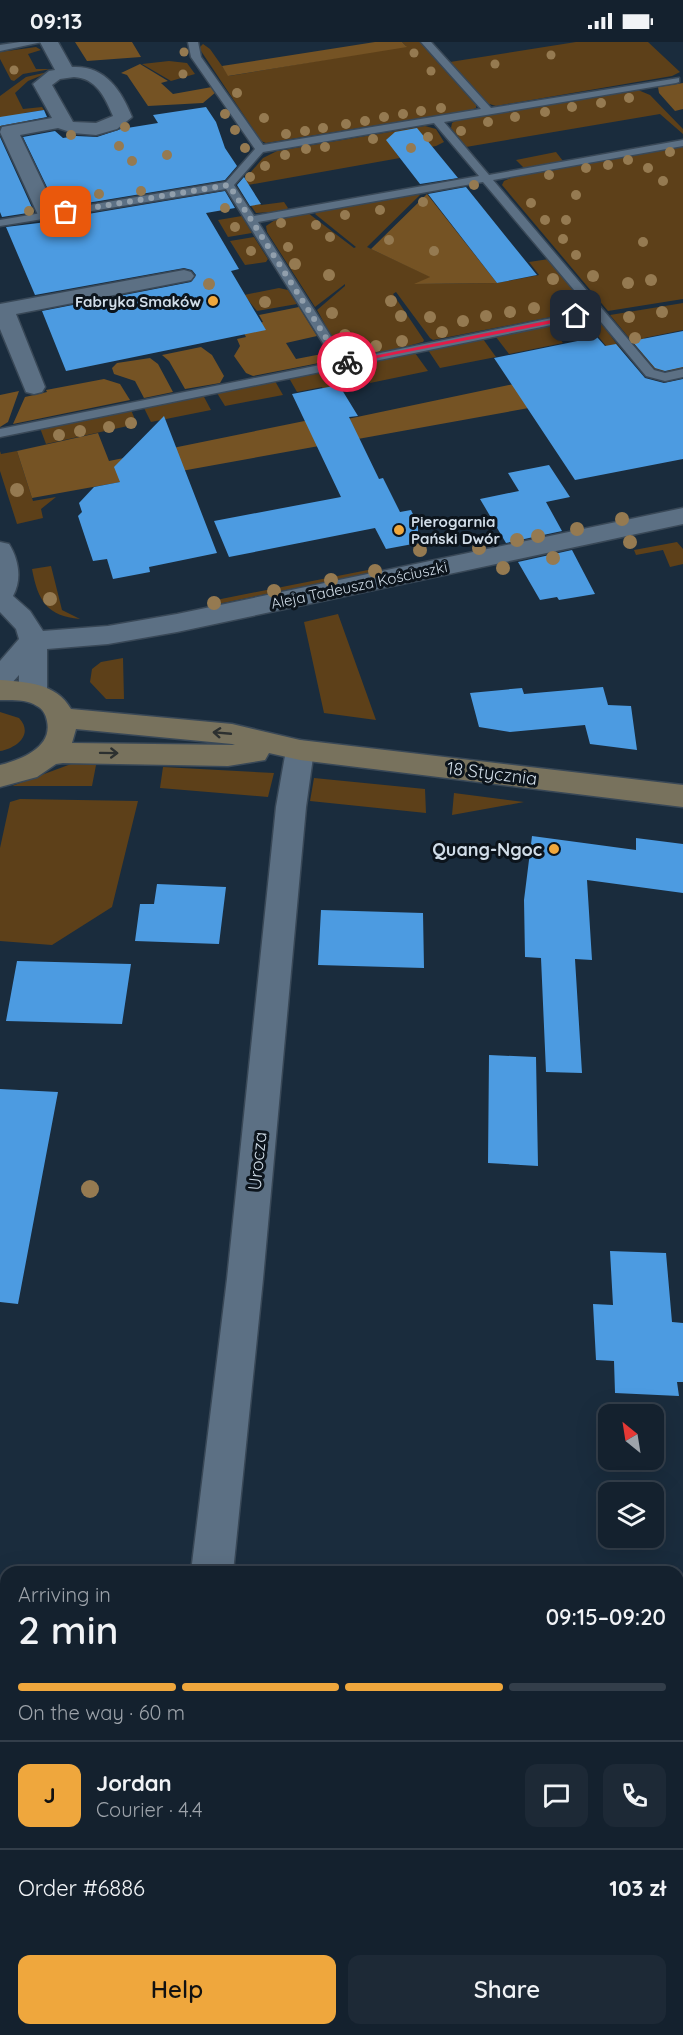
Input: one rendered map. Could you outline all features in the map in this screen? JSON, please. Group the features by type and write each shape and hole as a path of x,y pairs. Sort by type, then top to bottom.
{"main road":[{"path":"0,690 25,690 49,700 57,708 62,718 62,737 50,755 34,766 3,777"},
{"name":"18 Stycznia","path":"62,718 232,734 300,750 683,796"},
{"name":"18 Stycznia","path":"50,755 73,753 228,756 300,750"}],"street":[{"path":"49,42 66,73"},
{"path":"87,72 98,77 123,117 112,124 86,130 66,126 63,122 42,84 49,78 66,73 87,72"},
{"path":"48,215 9,131 63,122"},
{"path":"33,387 2,310 184,276"},
{"name":"Aleja Tadeusza Kościuszki","path":"33,642 123,633 177,624 683,516"},
{"path":"0,550 7,575 6,587 0,598 24,622 33,642 30,679 33,693"},
{"path":"0,678 33,642"},
{"name":"Urocza","path":"213,1566 245,1279 291,807 300,750"}],"lane":[{"path":"0,48 37,42"},
{"path":"195,42 196,57 260,150"},
{"path":"426,42 488,111"},
{"path":"0,223 229,185 260,150 676,80"},
{"path":"437,120 650,373 665,377 683,373"},
{"path":"252,220 683,142"},
{"path":"229,185 342,363"},
{"path":"0,433 599,312"}],"shaded area":[{"path":"75,42 132,42 141,57 87,61"},
{"path":"375,42 402,42 407,47 228,76 222,66"},
{"path":"402,42 420,42 476,105 476,108 266,143 261,141 199,48 203,44 210,49 229,76 406,46"},
{"path":"576,42 648,42 680,72 672,76 496,106 486,103 450,62"},
{"path":"36,47 41,50 28,54 36,69 51,69 23,74 14,81 11,80 0,59 0,52"},
{"path":"169,61 187,63 195,74 171,81 142,64"},
{"path":"140,64 168,81 161,83 173,94 212,87 216,92 203,103 148,106 127,75 121,73"},
{"path":"52,71 28,81 15,93 23,109 42,107 44,110 24,113 28,122 0,127 0,96 26,77"},
{"path":"683,83 683,109 675,111 659,93 658,87"},
{"path":"638,90 650,95 683,129 683,134 660,114 466,147 451,128 452,123 457,120"},
{"path":"425,126 436,129 444,142 436,146 396,153 400,158 248,185 261,205 284,202 288,208 285,211 256,213 238,187 263,158 277,151"},
{"path":"683,146 683,299 608,311 502,185 504,181 513,177"},
{"path":"556,152 563,161 524,168 516,160"},
{"path":"415,194 420,195 367,247 431,277 416,284 497,283 539,275 529,262 549,259 581,298 580,301 551,317 433,340 396,292 393,294 424,340 423,342 370,354 350,353 343,350 332,337 317,310 345,284 315,307 267,232 266,226 275,220 308,213 354,248 356,247 315,214"},
{"path":"427,194 497,283 414,284 430,277 371,249"},
{"path":"242,216 252,233 228,237 218,220"},
{"path":"254,237 268,259 266,262 245,265 230,241"},
{"path":"279,288 288,290 297,304 257,311 244,295"},
{"path":"683,303 683,330 644,338 665,363 683,360 683,369 663,371 655,369 610,315"},
{"path":"299,307 317,336 286,343 296,359 327,353 327,358 319,363 253,376 246,373 234,356 240,346 237,339 246,337 241,327 263,322 259,315"},
{"path":"588,319 601,323 628,359 618,361 598,336 574,341 560,324"},
{"path":"550,326 563,343 509,354 496,337"},
{"path":"483,339 496,357 440,368 428,350"},
{"path":"201,347 212,355 224,376 220,383 185,389 169,361 162,355"},
{"path":"415,353 428,371 370,383 358,365"},
{"path":"150,358 158,364 173,392 144,398 135,381 114,374 112,368 117,363"},
{"path":"618,362 639,388 32,498 17,451 98,433 109,461 334,415 338,421"},
{"path":"347,367 358,385 325,392 322,387 297,392 289,378"},
{"path":"104,379 120,384 130,400 13,424 25,397 47,392 46,390"},
{"path":"275,381 283,395 225,406 217,393"},
{"path":"19,391 8,422 0,427 0,395"},
{"path":"203,395 211,410 151,422 144,408"},
{"path":"131,410 137,424 46,444 40,428"},
{"path":"0,451 1,454 17,451 33,501 56,497 41,509 43,518 17,524 0,471"},
{"path":"677,542 683,549 683,564 670,567 663,550 636,555 634,550"},
{"path":"51,566 62,610 80,619 59,614 46,605 41,598 32,569"},
{"path":"378,568 379,571 213,605 211,601"},
{"path":"338,614 376,720 324,713 304,622"},
{"path":"123,658 124,699 106,699 90,682 92,669 101,662"},
{"path":"0,712 19,718 25,729 22,739 12,747 0,751"},
{"path":"97,760 92,786 12,786 71,764"},
{"path":"163,767 274,773 268,797 160,788"},
{"path":"314,778 425,789 426,813 310,801"},
{"path":"454,793 524,802 452,815"},
{"path":"20,799 138,801 112,907 52,945 0,941 0,848 10,802"}],"building":[{"path":"206,107 216,122 225,148 237,166 225,180 57,208 23,137 55,131 63,138 97,137 121,129 158,123 153,115"},
{"path":"44,110 47,117 0,126 0,117"},
{"path":"417,128 458,178 420,184 386,140 395,132"},
{"path":"0,137 34,212 2,217 0,212"},
{"path":"244,177 261,204 250,206 237,185"},
{"path":"466,187 537,275 497,283 428,194"},
{"path":"225,191 235,208 206,213 239,269 231,271 266,330 66,371 42,311 191,282 196,275 192,270 184,268 35,295 6,227 55,221"},
{"path":"683,331 683,367 665,371 655,368 632,341"},
{"path":"597,337 605,346 616,344 645,378 664,383 683,379 683,459 575,480 494,358"},
{"path":"339,385 358,416 349,417 379,479 383,478 400,512 411,510 418,525 418,543 386,549 375,528 229,557 214,521 341,497 292,394"},
{"path":"164,416 217,553 149,567 150,572 113,579 107,559 93,561 78,516 82,512 79,503 94,487 120,482 114,467"},
{"path":"549,465 570,497 546,502 562,531 506,543 480,499 519,491 508,473"},
{"path":"572,550 595,594 559,600 557,597 540,600 518,562"},
{"path":"603,687 608,705 631,706 637,750 590,744 585,725 510,732 479,727 470,693 522,688 524,694"},
{"path":"532,836 636,850 636,838 683,844 683,893 587,880 592,960 575,959 582,1073 546,1072 541,958 525,957 524,900"},
{"path":"157,884 226,887 219,944 135,941 140,904 154,904"},
{"path":"321,910 423,913 424,968 318,965"},
{"path":"17,961 131,964 122,1024 6,1021"},
{"path":"489,1055 536,1057 538,1166 488,1163"},
{"path":"0,1089 58,1092 18,1304 0,1302"},
{"path":"610,1251 666,1253 672,1322 683,1323 683,1382 677,1382 679,1396 615,1393 614,1361 596,1360 593,1304 613,1305"}],"way so far":[{"path":"66,212 229,185 342,363 347,362"}],"place":[{"name":"Fabryka Smaków","path":"213,301"},
{"name":"Pierogarnia Pański Dwór","path":"399,530"},
{"name":"Quang-Ngoc","path":"554,849"}],"route":[{"path":"347,362 576,316"}]}
